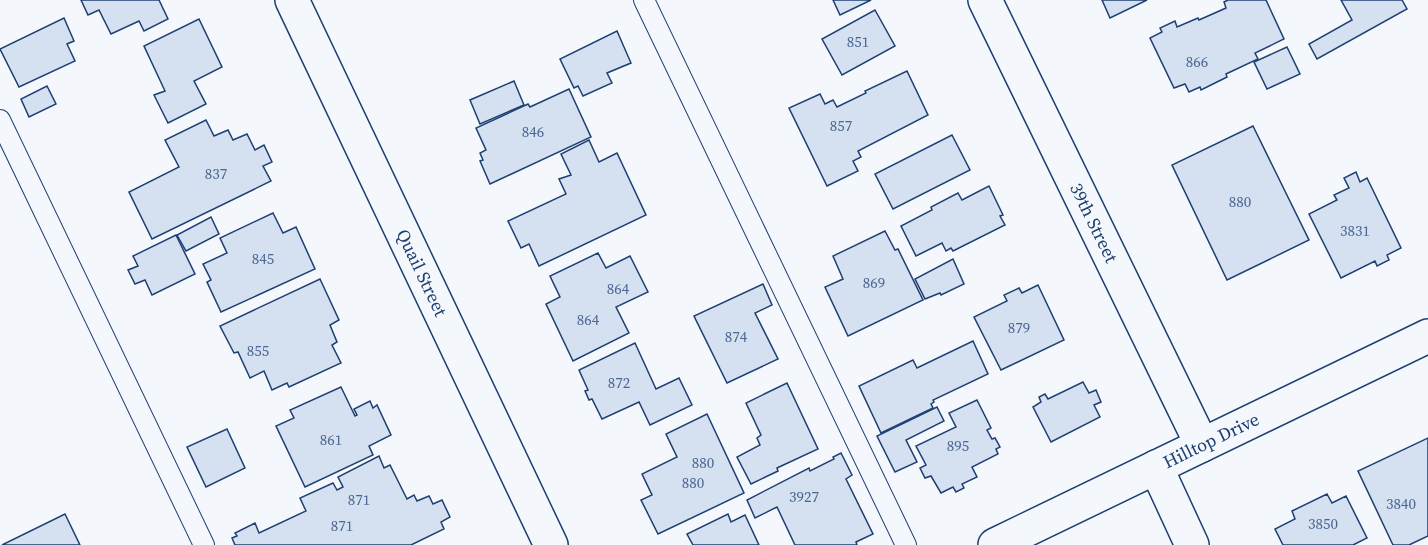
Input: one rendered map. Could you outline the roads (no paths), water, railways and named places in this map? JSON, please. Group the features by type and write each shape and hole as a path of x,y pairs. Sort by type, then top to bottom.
{"street":[{"name":"Quail Street","path":"292,0 551,545"},
{"name":"39th Street","path":"985,0 1202,445"},
{"name":"Hilltop Drive","path":"994,545 1428,336"},
{"path":"1156,467 1192,545"}],"lane":[{"path":"644,0 906,545"},
{"path":"0,120 204,545"}]}
